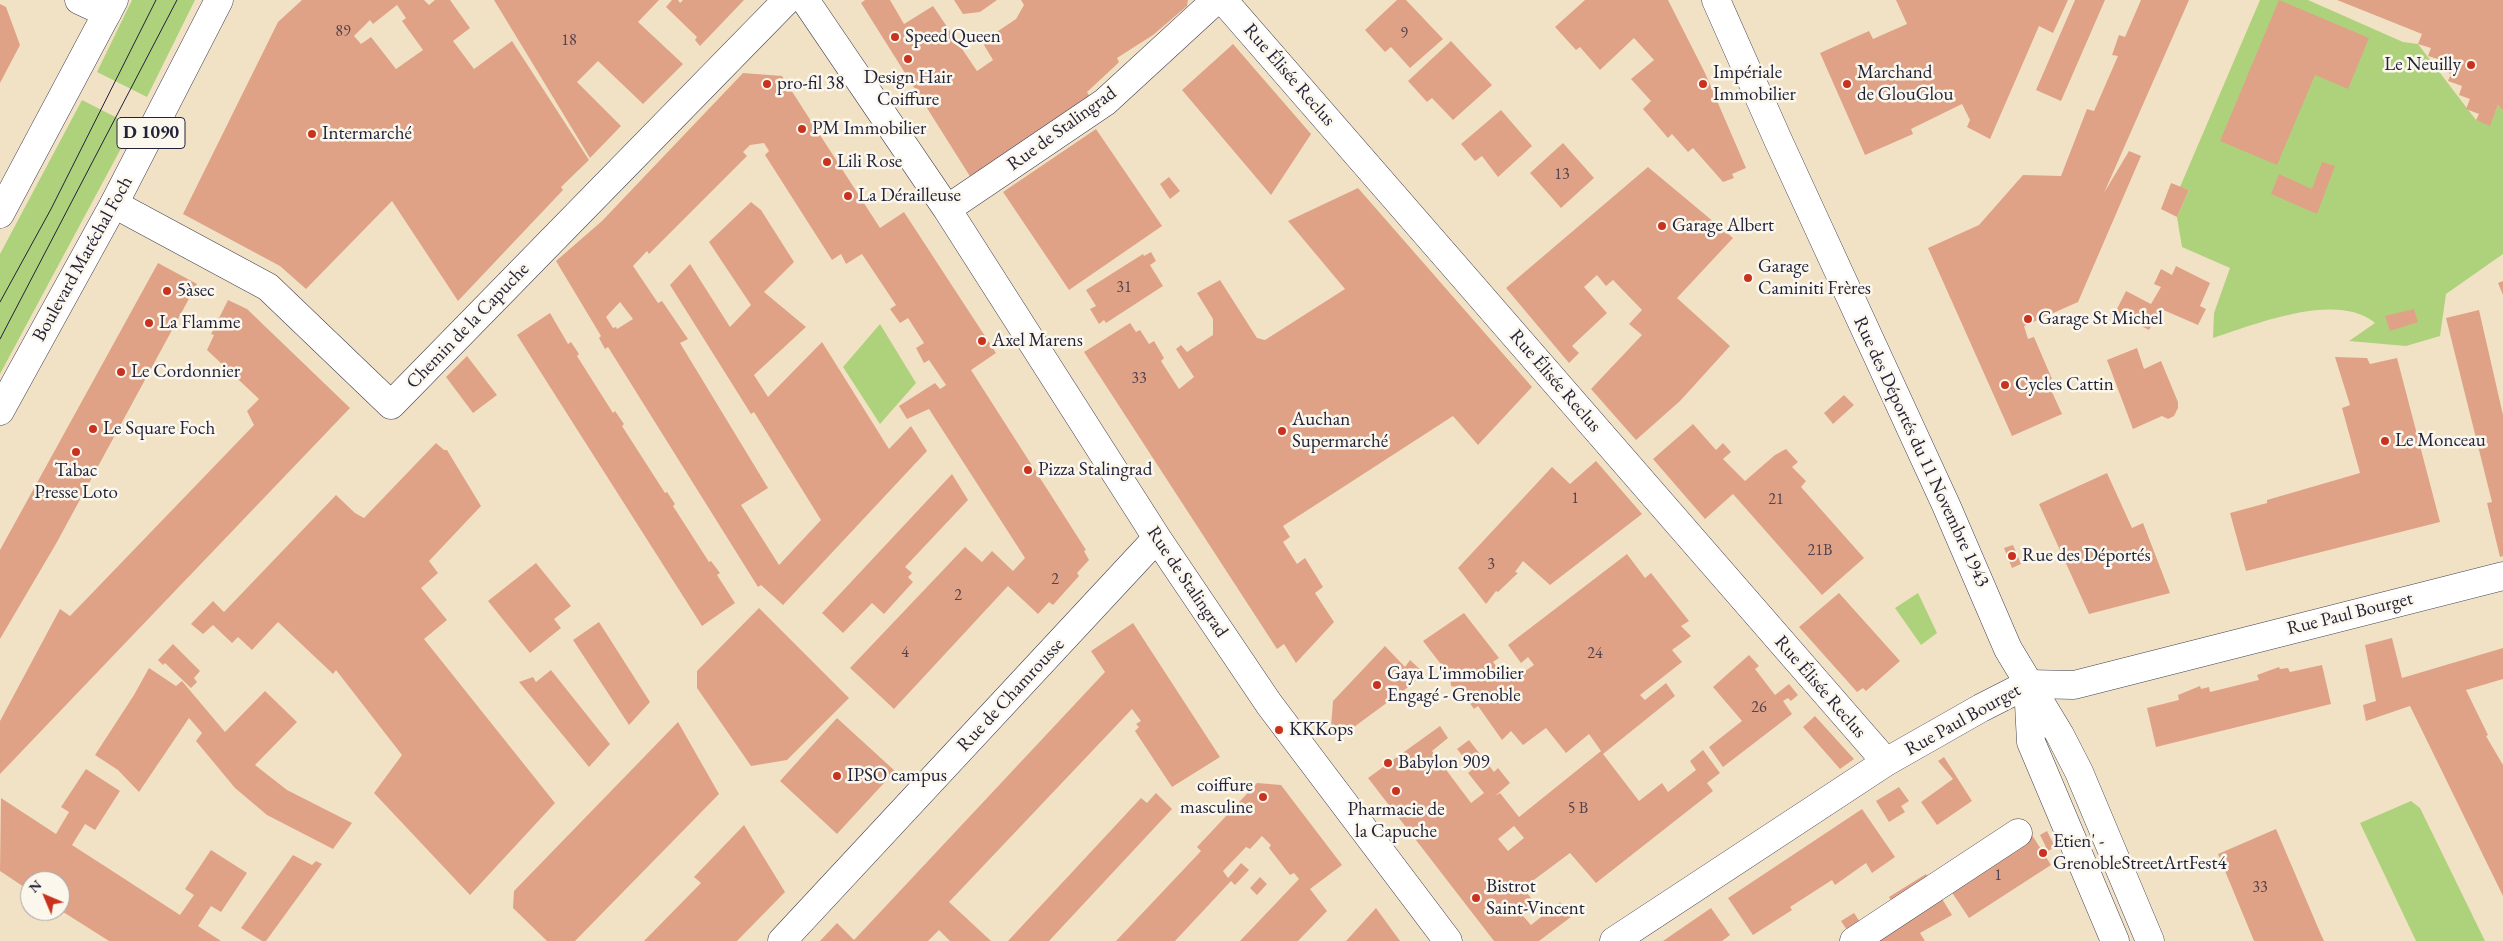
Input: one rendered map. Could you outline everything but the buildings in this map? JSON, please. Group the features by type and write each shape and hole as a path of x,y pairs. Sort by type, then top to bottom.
{"street":[{"path":"0,214 110,6 79,0"},
{"name":"Boulevard Maréchal Foch","path":"0,410 114,204 219,0"},
{"name":"Chemin de la Capuche","path":"114,204 268,287 392,405 787,0"},
{"name":"Rue de Stalingrad","path":"805,0 946,209 1157,538 1281,722 1448,941"},
{"name":"Rue de Stalingrad","path":"946,209 1104,102 1216,0"},
{"name":"Rue Élisée Reclus","path":"1223,0 1886,762"},
{"name":"Rue des Déportés du 11 Novembre 1943","path":"1716,0 1946,506 2008,649 2060,735 2079,772 2150,941"},
{"name":"Rue de Chamrousse","path":"782,941 1157,538"},
{"name":"Rue Paul Bourget","path":"1614,941 1886,762 1981,708 2028,684 2074,685 2503,576"},
{"name":"Rue des Déportés du 11 Novembre 1943","path":"2028,684 2031,742 2115,941"},
{"path":"1854,941 2018,833"}],"green space":[{"path":"132,0 195,0 147,97 97,72"},
{"path":"2260,0 2308,0 2403,42 2418,44 2476,120 2490,125 2498,105 2503,111 2503,254 2446,294 2440,336 2406,346 2349,341 2375,323 2359,314 2340,310 2318,310 2273,319 2213,338 2214,313 2230,268 2182,247 2177,217 2189,190 2180,187"},
{"path":"82,100 133,126 0,374 0,254"},
{"path":"880,324 916,383 880,424 843,367"},
{"path":"1918,593 1937,633 1921,645 1895,608"},
{"path":"2411,801 2420,808 2485,941 2416,941 2360,823"}],"tram line":[{"path":"0,302 51,209 156,0"},
{"path":"0,339 177,0"}],"place":[{"name":"Speed Queen","path":"895,37"},
{"name":"Design Hair Coiffure","path":"908,59"},
{"name":"Le Neuilly","path":"2471,65"},
{"name":"pro-fil 38","path":"767,84"},
{"name":"Impériale Immobilier","path":"1703,84"},
{"name":"Marchand de GlouGlou","path":"1847,84"},
{"name":"PM Immobilier","path":"802,129"},
{"name":"Intermarché","path":"312,134"},
{"name":"Lili Rose","path":"827,162"},
{"name":"La Dérailleuse","path":"848,196"},
{"name":"Garage Albert","path":"1662,226"},
{"name":"Garage Caminiti Frères","path":"1748,278"},
{"name":"5àsec","path":"167,291"},
{"name":"Garage St Michel","path":"2028,319"},
{"name":"La Flamme","path":"149,323"},
{"name":"Axel Marens","path":"982,341"},
{"name":"Le Cordonnier","path":"121,372"},
{"name":"Cycles Cattin","path":"2005,385"},
{"name":"Le Square Foch","path":"93,429"},
{"name":"Auchan Supermarché","path":"1282,431"},
{"name":"Le Monceau","path":"2385,441"},
{"name":"Tabac Presse Loto","path":"76,452"},
{"name":"Pizza Stalingrad","path":"1028,470"},
{"name":"Rue des Déportés","path":"2012,556"},
{"name":"Gaya L'immobilier Engagé - Grenoble","path":"1377,685"},
{"name":"KKKops","path":"1279,730"},
{"name":"Babylon 909","path":"1388,763"},
{"name":"IPSO campus","path":"837,776"},
{"name":"Pharmacie de la Capuche","path":"1396,791"},
{"name":"coiffure masculine","path":"1263,797"},
{"name":"Etien' - GrenobleStreetArtFest4","path":"2043,853"},
{"name":"Bistrot Saint-Vincent","path":"1476,898"}]}
